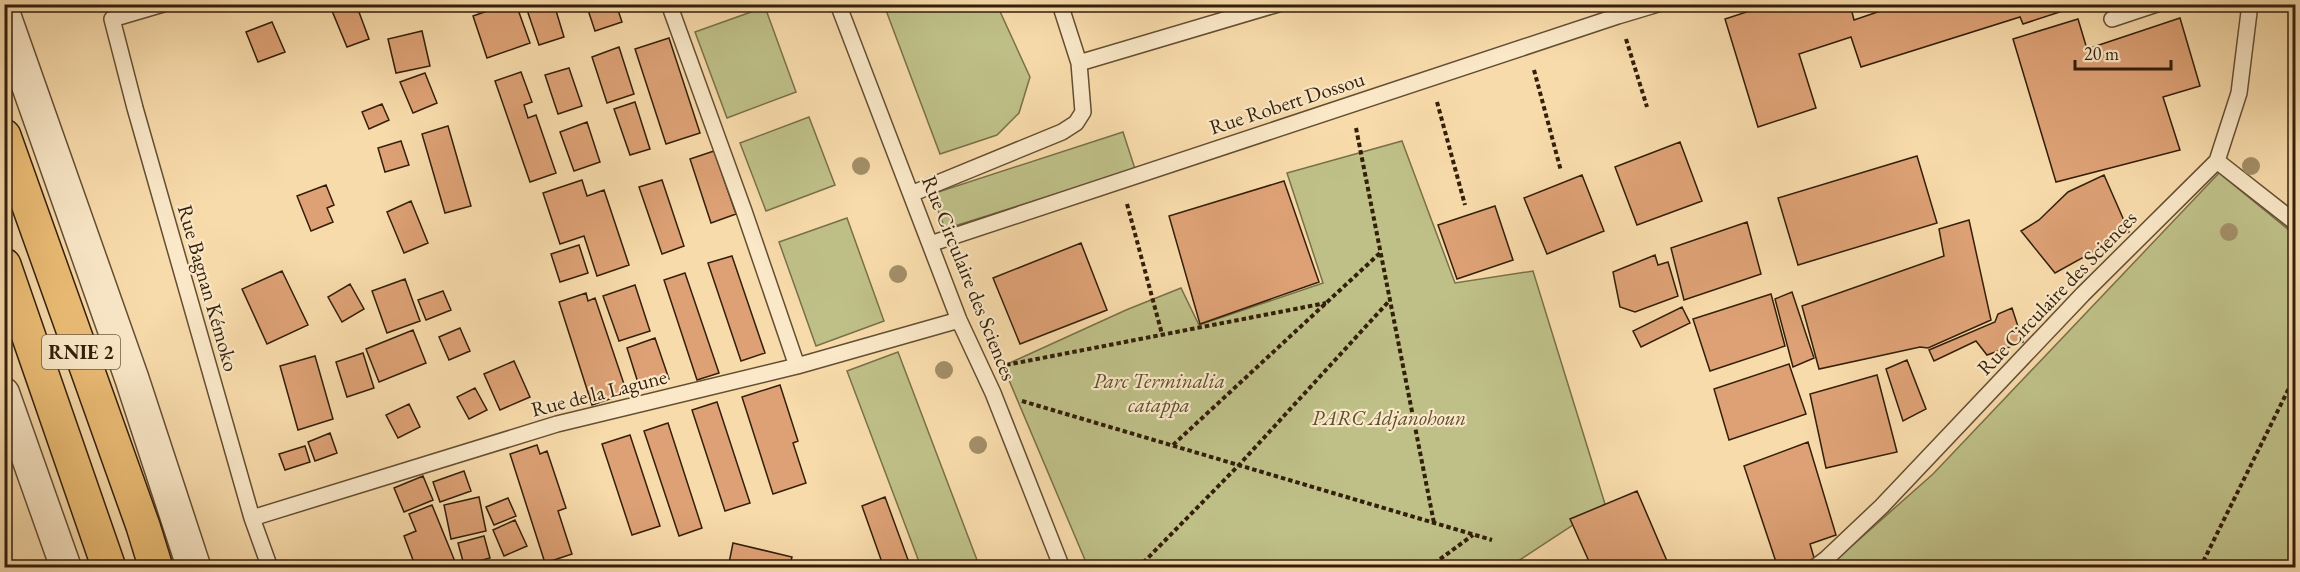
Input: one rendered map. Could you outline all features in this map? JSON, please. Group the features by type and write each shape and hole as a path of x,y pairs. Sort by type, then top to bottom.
{"highway":[{"name":"RNIE 2","path":"4,136 156,567"},
{"name":"RNIE 2","path":"4,265 109,567"}],"street":[{"path":"4,16 132,379 194,567"},
{"path":"4,393 66,567"}],"lane":[{"name":"Rue Bagnan Kémoko","path":"164,4 112,19 135,108 252,518 270,567"},
{"path":"669,4 797,366"},
{"name":"Rue Circulaire des Sciences","path":"838,4 959,320 993,393 1062,567"},
{"path":"911,194 1062,132 1076,123 1083,112 1079,63 1060,4"},
{"path":"1079,63 1278,4"},
{"name":"Rue Robert Dossou","path":"930,244 1658,4"},
{"path":"2112,19 2157,4"},
{"name":"Rue Circulaire des Sciences","path":"1814,567 1826,559 1890,498 2083,294 2217,161 2239,93 2250,4"},
{"path":"2217,161 2295,223"},
{"name":"Rue de la Lagune","path":"252,518 557,424 797,366 959,320"}],"path":[{"path":"1618,16 1647,107"},
{"path":"1527,46 1561,171"},
{"path":"1431,78 1465,205"},
{"path":"1351,104 1434,523"},
{"path":"1121,180 1162,334"},
{"path":"1173,446 1381,253"},
{"path":"1138,567 1239,465 1390,300"},
{"path":"982,370 1326,303"},
{"path":"2200,567 2295,374"},
{"path":"993,393 1492,540"},
{"path":"1428,567 1473,534"}],"green space":[{"path":"884,5 997,5 1030,77 1019,113 997,135 940,154"},
{"path":"765,7 796,92 727,118 695,32"},
{"path":"809,117 835,185 766,211 740,143"},
{"path":"1123,132 1135,169 945,229 932,194"},
{"name":"PARC Adjanohoun","path":"1402,141 1455,283 1533,271 1605,504 1512,565 1486,565 1483,568 1088,567 1003,366 1126,310 1181,288 1199,325 1323,283 1287,173"},
{"path":"2219,173 2295,235 2295,567 1828,567 1933,474"},
{"path":"847,218 884,321 816,346 779,242"},
{"path":"898,352 977,560 957,567 921,567 847,371"}],"building":[{"path":"356,4 369,39 347,47 330,6"},
{"path":"475,4 499,4 478,12"},
{"path":"516,4 530,43 487,58 473,16"},
{"path":"525,4 554,4 564,37 539,45"},
{"path":"586,4 616,4 622,22 595,31"},
{"path":"627,4 649,4 630,11"},
{"path":"1771,4 1850,4 1854,20 1901,4 2071,4 2072,8 2023,24 2020,17 1861,67 1851,37 1799,54 1816,108 1758,127 1725,19"},
{"path":"2180,18 2200,86 2163,97 2180,150 2056,182 2013,39 2078,19 2087,49"},
{"path":"272,22 285,52 258,62 246,32"},
{"path":"422,31 430,66 396,73 388,39"},
{"path":"669,38 700,133 666,144 635,49"},
{"path":"619,47 634,94 607,103 592,57"},
{"path":"569,68 582,106 558,114 545,75"},
{"path":"521,72 532,102 524,105 528,118 536,115 556,173 530,182 495,81"},
{"path":"425,73 437,103 413,113 400,82"},
{"path":"635,102 650,149 630,155 614,109"},
{"path":"382,104 389,120 369,129 362,112"},
{"path":"587,122 600,162 574,171 560,132"},
{"path":"448,126 471,206 445,213 422,134"},
{"path":"401,141 409,165 385,172 378,148"},
{"path":"1680,142 1702,201 1637,225 1615,167"},
{"path":"714,151 736,214 711,223 690,159"},
{"path":"1917,156 1937,223 1798,265 1778,198"},
{"path":"1582,175 1604,231 1547,254 1524,198"},
{"path":"2104,175 2129,232 2055,273 2021,231 2039,220 2068,192"},
{"path":"582,180 587,196 604,190 629,265 597,276 584,236 560,244 543,193"},
{"path":"662,180 684,246 662,254 639,187"},
{"path":"1284,181 1319,282 1200,324 1169,216"},
{"path":"326,185 334,205 327,208 333,222 311,231 297,196"},
{"path":"411,201 428,243 404,253 387,212"},
{"path":"1495,206 1513,260 1457,279 1438,225"},
{"path":"1969,220 1991,320 1928,348 1920,347 1819,369 1802,306 1944,256 1939,229"},
{"path":"1747,222 1761,274 1684,300 1671,248"},
{"path":"1081,243 1107,310 1020,344 993,278"},
{"path":"579,245 588,273 560,282 551,254"},
{"path":"1655,255 1658,265 1668,262 1678,296 1635,312 1620,307 1613,272"},
{"path":"732,256 765,353 741,361 708,263"},
{"path":"282,271 308,325 267,344 242,289"},
{"path":"685,273 719,373 697,380 664,280"},
{"path":"405,279 420,321 387,333 372,291"},
{"path":"350,284 364,309 342,322 328,297"},
{"path":"635,285 650,331 619,341 603,296"},
{"path":"443,291 451,310 426,320 418,300"},
{"path":"1792,292 1814,358 1793,367 1775,299"},
{"path":"586,293 588,301 595,298 627,393 592,405 559,302"},
{"path":"1771,294 1785,346 1710,371 1693,319"},
{"path":"1682,307 1690,323 1641,347 1633,331"},
{"path":"2012,308 2023,342 1987,355 1976,341 1934,361 1929,350 1995,322 1998,314"},
{"path":"460,328 470,351 449,360 439,337"},
{"path":"413,330 426,363 379,382 366,349"},
{"path":"655,338 669,379 640,389 627,348"},
{"path":"363,353 374,388 347,397 336,362"},
{"path":"315,356 333,419 298,430 280,366"},
{"path":"1907,360 1926,409 1903,421 1886,369"},
{"path":"514,361 530,397 500,410 484,374"},
{"path":"1789,364 1806,414 1729,440 1714,389"},
{"path":"1877,375 1897,452 1826,468 1810,394"},
{"path":"780,385 798,441 793,443 806,483 773,494 742,397"},
{"path":"475,388 487,410 469,419 457,397"},
{"path":"717,402 750,503 725,511 692,410"},
{"path":"409,404 420,427 398,438 386,415"},
{"path":"668,423 702,528 679,536 644,431"},
{"path":"330,433 337,453 315,461 308,442"},
{"path":"630,435 660,526 632,535 602,444"},
{"path":"1808,442 1836,535 1810,544 1815,561 1796,568 1778,568 1744,466"},
{"path":"537,445 540,454 547,451 566,508 558,511 572,554 545,563 510,454"},
{"path":"305,446 310,462 285,470 279,454"},
{"path":"464,471 471,491 440,502 433,482"},
{"path":"423,476 433,500 404,512 394,488"},
{"path":"1637,491 1670,568 1592,568 1570,519"},
{"path":"479,497 486,531 451,539 444,505"},
{"path":"885,497 911,568 884,568 862,506"},
{"path":"508,498 516,516 494,525 486,507"},
{"path":"432,505 456,564 447,568 416,568 404,536 416,531 409,514"},
{"path":"515,520 527,546 504,556 493,530"},
{"path":"484,536 490,558 464,565 458,543"},
{"path":"733,543 792,557 789,568 728,568"}],"park label":[{"name":"Parc Terminalia catappa","path":"1159,393"}]}
